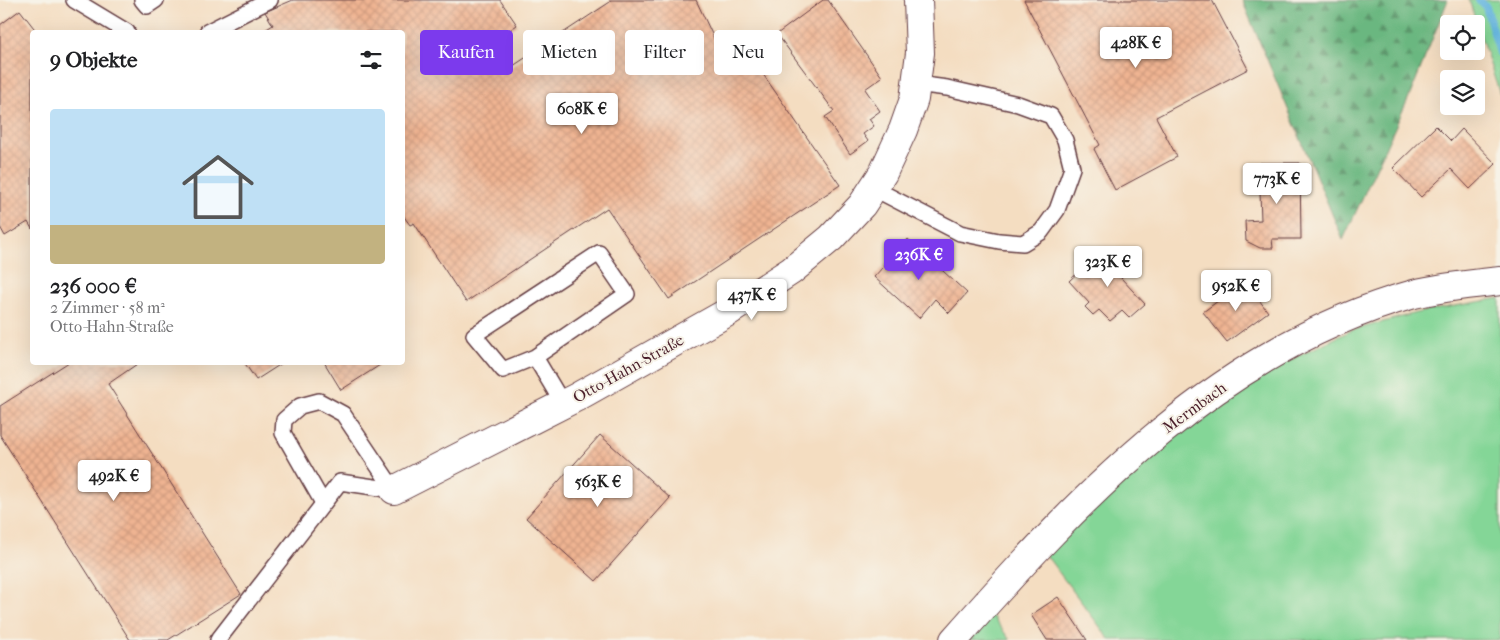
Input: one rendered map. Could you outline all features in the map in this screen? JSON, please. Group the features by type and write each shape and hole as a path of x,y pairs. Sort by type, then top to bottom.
{"street":[{"name":"Otto-Hahn-Straße","path":"394,490 563,404 728,312 790,271 831,238 862,205 883,173 904,130 914,99 920,53 918,0"},
{"name":"Mermbach","path":"954,640 1016,569 1125,461 1169,425 1232,380 1286,345 1360,312 1416,294 1500,281"}],"lane":[{"path":"74,0 124,30"},
{"path":"142,0 147,6 156,0"},
{"path":"211,30 270,0"},
{"path":"873,188 960,233 1023,244 1041,232 1057,210 1072,168 1066,140 1051,116 1018,104 947,88 916,84"},
{"path":"599,253 627,294 535,357 503,370 474,335 599,253"},
{"path":"535,357 563,404"},
{"path":"323,503 283,433 284,420 300,406 319,401 343,414 394,490"},
{"path":"218,640 340,482 394,490"}],"green space":[{"path":"1242,0 1448,0 1442,15 1440,15 1440,20 1410,95 1343,240"},
{"path":"1469,0 1500,0 1500,95 1485,49 1485,15 1474,15"},
{"path":"1500,298 1500,640 1110,640 1045,554 1140,461 1242,387 1296,357 1350,331 1416,313"},
{"path":"990,613 1010,640 966,640"}],"building":[{"path":"293,0 500,0 517,25 510,30 420,30 420,75 513,75 513,66 523,59 523,75 615,75 615,30 568,30 610,2 610,0 696,0 714,38 714,75 764,75 840,185 669,299 607,208 466,302 414,223 410,225 405,218 405,30 265,30 273,25 265,12"},
{"path":"823,0 828,0 882,77 865,89 880,111 869,119 874,126 863,134 868,141 850,154 825,117 834,111 782,41 782,30"},
{"path":"1024,0 1212,0 1248,69 1156,117 1177,157 1115,190 1094,149 1100,145"},
{"path":"20,10 35,30 30,30 30,226 28,222 5,236 0,227 0,25"},
{"path":"1436,126 1451,141 1462,129 1496,164 1470,189 1451,169 1421,197 1393,168"},
{"path":"1259,163 1300,163 1301,239 1272,239 1273,248 1260,248 1246,241 1245,221 1261,220"},
{"path":"908,239 967,293 949,313 935,299 919,318 874,277"},
{"path":"1114,250 1131,268 1121,278 1145,304 1129,318 1122,311 1110,321 1099,310 1093,315 1085,307 1089,303 1069,281 1084,267 1090,273"},
{"path":"1245,281 1268,312 1227,342 1203,312"},
{"path":"64,365 136,365 108,384 241,594 168,640 130,640 0,435 0,406"},
{"path":"246,365 279,365 256,380"},
{"path":"326,365 380,365 341,390"},
{"path":"600,435 670,498 596,581 526,518"},
{"path":"1058,597 1087,640 1047,640 1031,615"}],"waterway":[{"name":"Mermbach","path":"1479,0 1486,7 1500,53"}]}
